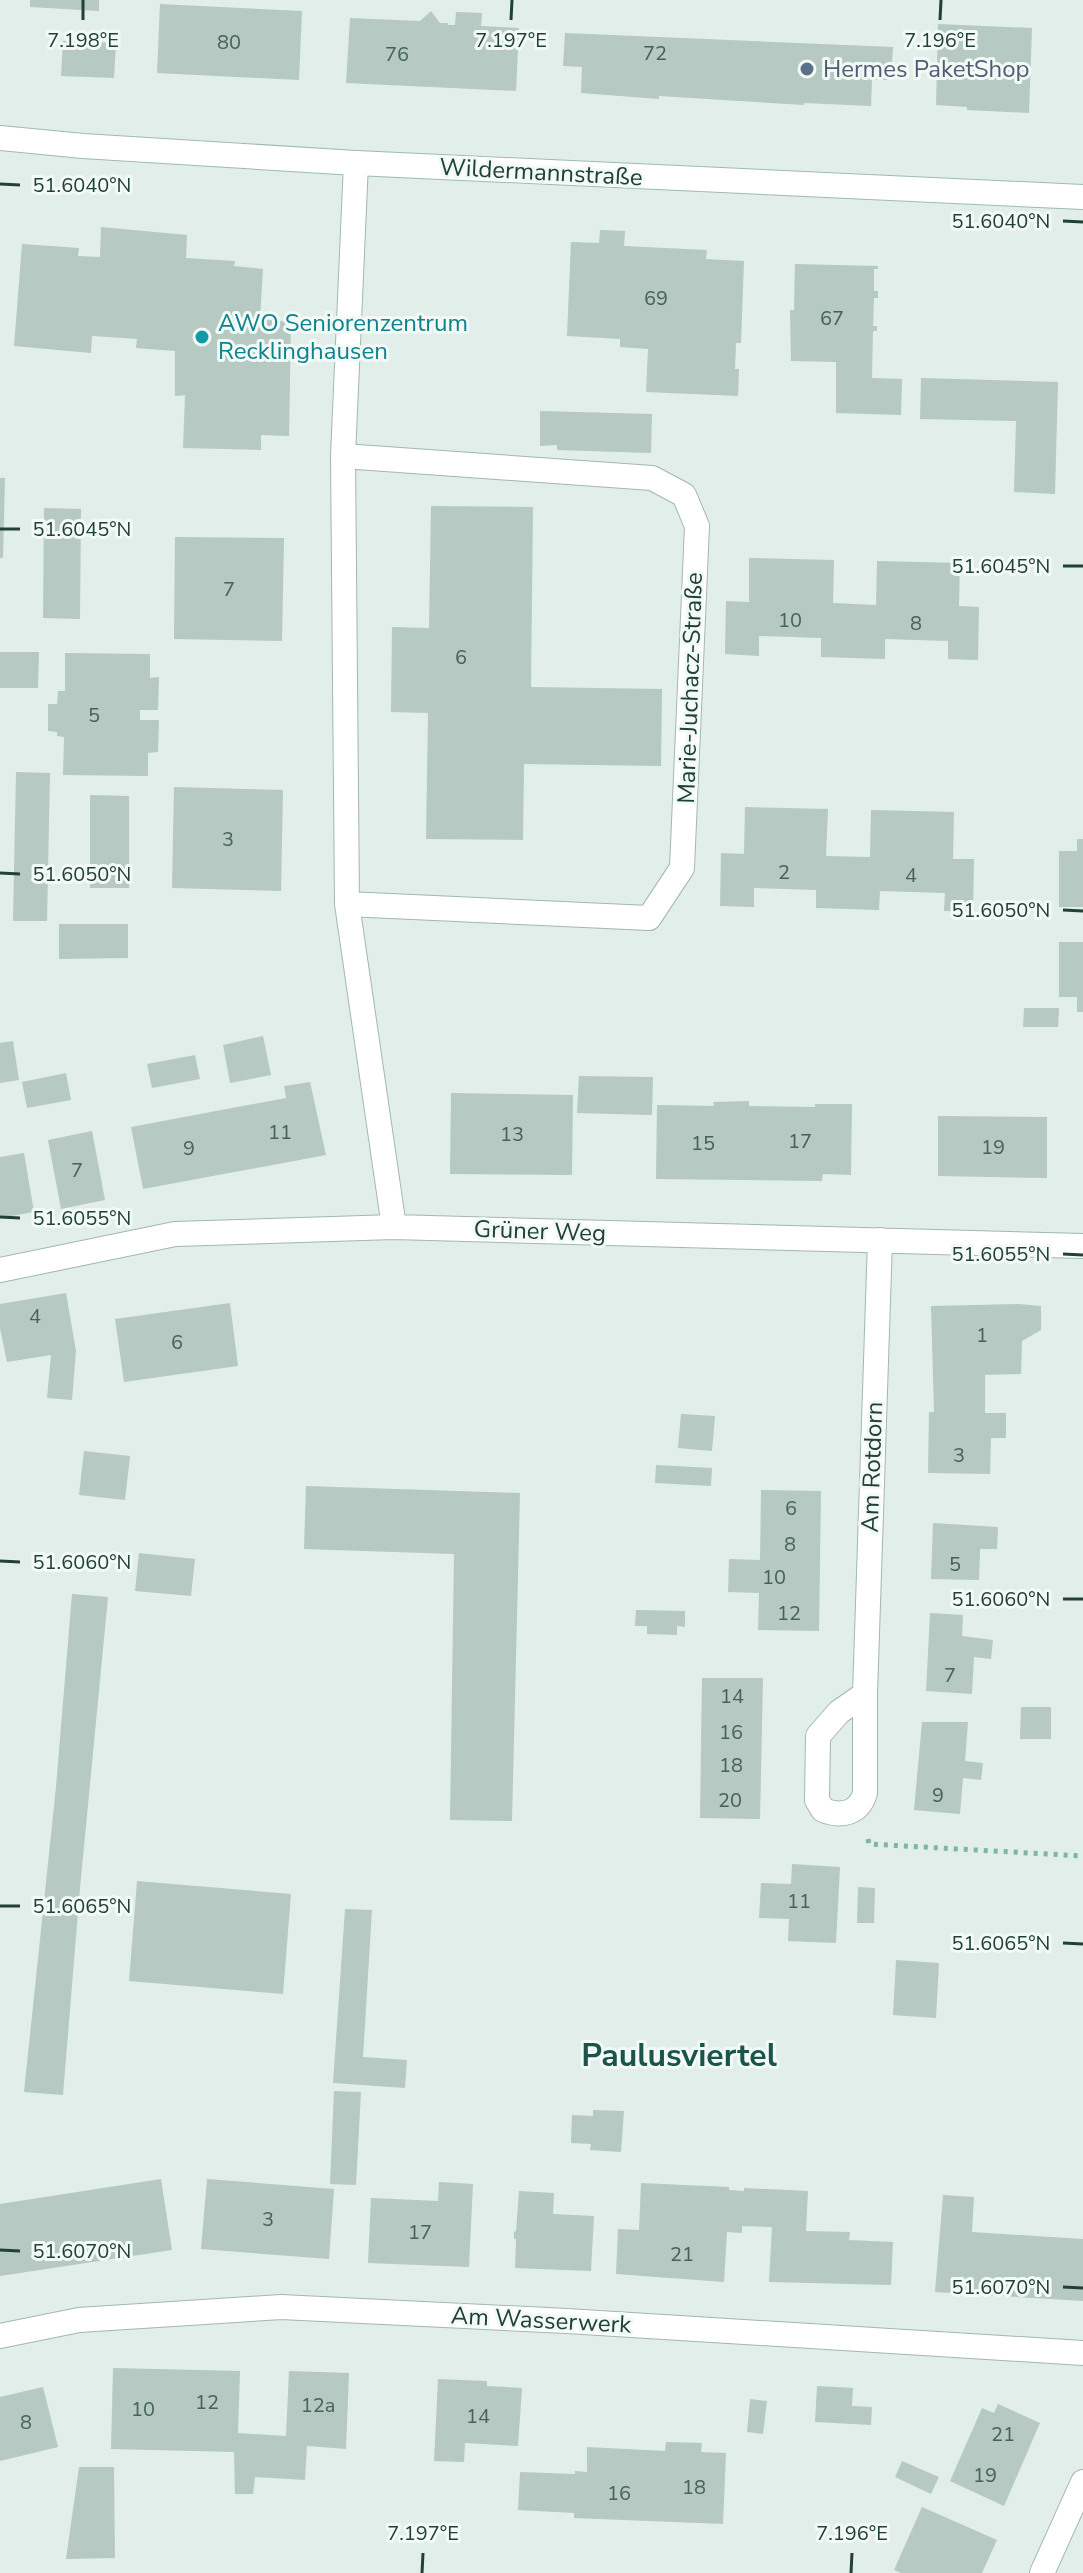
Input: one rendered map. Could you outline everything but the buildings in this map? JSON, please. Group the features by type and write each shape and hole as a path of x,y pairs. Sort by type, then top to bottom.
{"street":[{"name":"Wildermannstraße","path":"0,138 356,163 1083,197"},
{"path":"356,163 343,456 347,904 394,1227"},
{"name":"Marie-Juchacz-Straße","path":"343,456 652,478 684,495 697,526 682,868 649,918 347,904"},
{"name":"Grüner Weg","path":"0,1270 175,1234 394,1227 1083,1246"},
{"name":"Am Rotdorn","path":"862,1804 865,1793 865,1694 880,1240"},
{"path":"862,1804 842,1815 823,1810 817,1800 818,1736 839,1712 865,1694"},
{"name":"Am Wasserwerk","path":"0,2336 79,2320 281,2307 567,2321 1083,2353"},
{"path":"1042,2573 1083,2482"}],"path":[{"path":"862,1804 869,1844 1083,1856"}],"place":[{"name":"Hermes PaketShop","path":"807,69"},
{"name":"AWO Seniorenzentrum Recklinghausen","path":"202,337"}],"district":[{"name":"Paulusviertel","path":"679,2055"}]}
